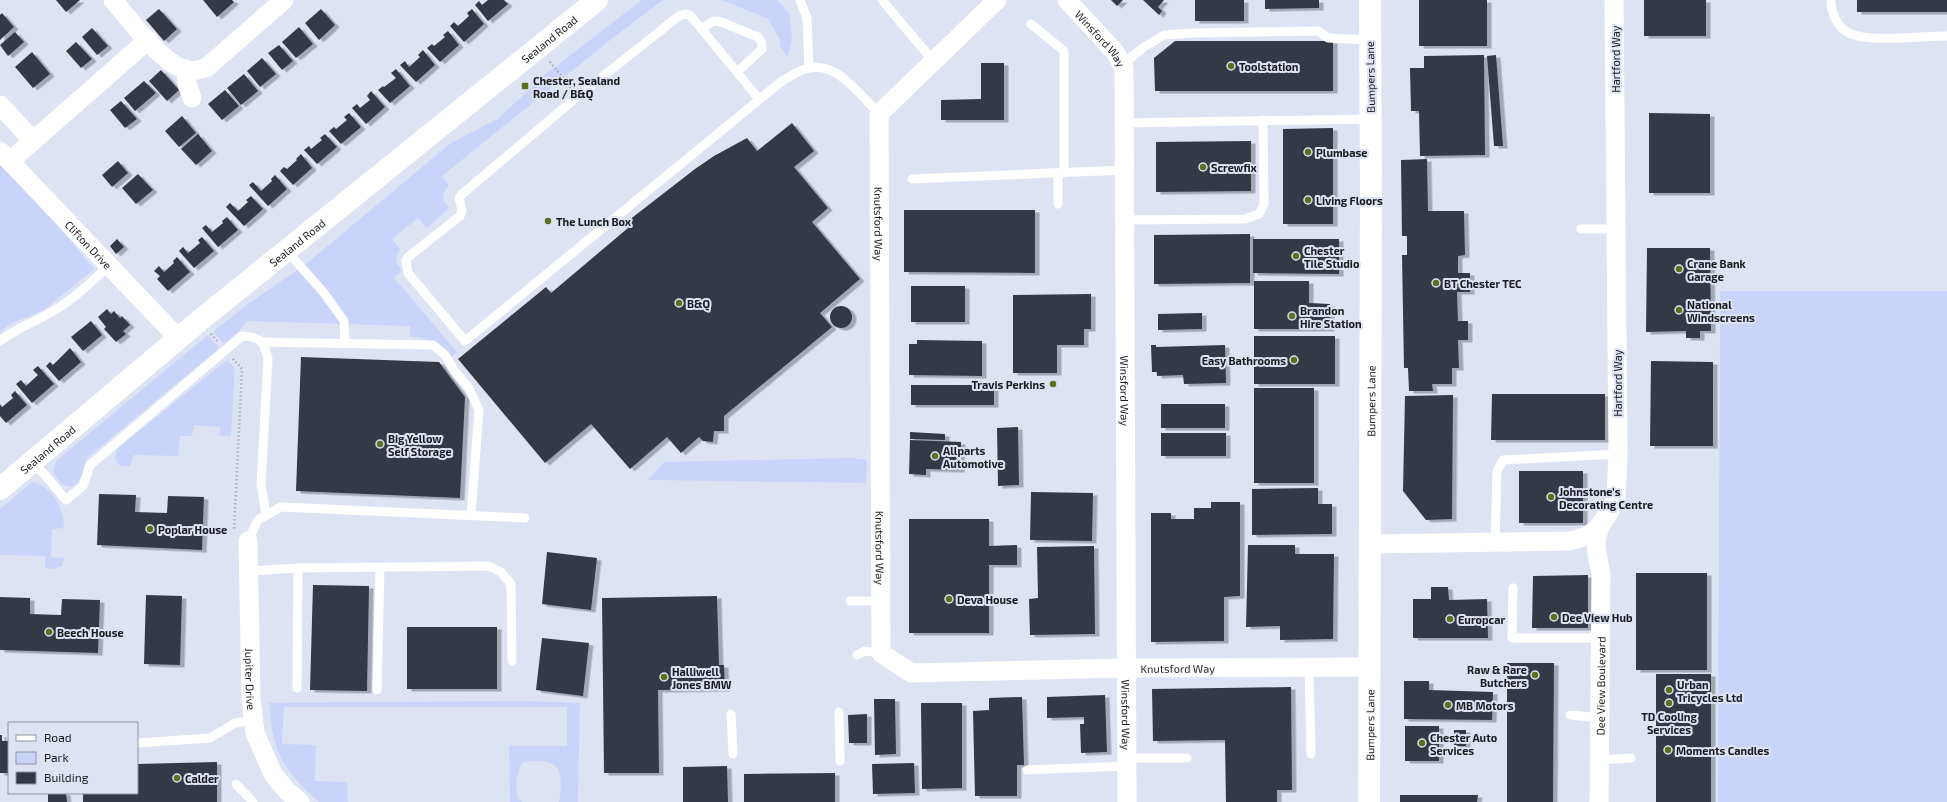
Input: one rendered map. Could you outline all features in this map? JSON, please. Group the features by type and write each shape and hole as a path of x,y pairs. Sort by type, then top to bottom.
{"street":[{"path":"113,0 160,53 173,64 190,71 206,68 284,0"},
{"path":"879,114 997,0"},
{"name":"Winsford Way","path":"1067,0 1115,52 1124,68 1127,802"},
{"name":"Bumpers Lane","path":"1369,802 1370,0"},
{"name":"Hartford Way","path":"1369,544 1570,541 1588,536 1602,524 1616,499 1618,454 1614,0"},
{"name":"Sealand Road","path":"0,489 178,338 590,6"},
{"path":"5,156 32,141 148,40"},
{"path":"186,69 187,84 192,98"},
{"path":"0,104 32,141"},
{"name":"Knutsford Way","path":"879,114 881,653 911,673 1126,668 1369,667"},
{"name":"Clifton Drive","path":"5,156 178,338"},
{"name":"Dee View Boulevard","path":"1599,802 1601,718 1601,572 1596,550 1595,536 1602,524"},
{"name":"Jupiter Drive","path":"241,539 250,572 251,698 255,733 273,774 287,791 300,802"}],"lane":[{"path":"590,6 607,0"},
{"path":"800,0 806,18 809,68"},
{"path":"882,0 934,62"},
{"path":"1831,0 1834,16 1838,24 1848,33 1857,36 1872,38 1947,36"},
{"path":"759,99 690,15 685,14 679,16 578,96 461,195 459,198 462,210 460,216 408,257 406,261 408,273 465,341 782,81 809,68 822,67 839,74 879,114"},
{"path":"701,29 714,21 721,22 758,37 762,43 762,49 737,72"},
{"path":"1032,24 1064,51 1061,173 1058,204"},
{"path":"1122,65 1144,47 1164,35 1193,32 1318,32 1328,38 1370,40"},
{"path":"1124,123 1371,118"},
{"path":"1124,220 1245,219 1259,214 1264,204 1263,120"},
{"path":"912,179 1124,170"},
{"path":"1581,229 1616,229"},
{"path":"286,250 324,293 344,321 345,344"},
{"path":"0,341 18,327 47,315 62,305 110,265"},
{"path":"33,461 66,500 83,486 90,465 242,336 254,336 261,342 266,350 268,359 261,484 266,515"},
{"path":"261,342 433,345 445,354 455,372 469,388 479,410 471,515"},
{"path":"1495,542 1497,471 1503,460 1618,454"},
{"path":"241,539 258,520 281,507 525,518"},
{"path":"250,572 298,568 488,566 501,572 511,584 512,661"},
{"path":"297,688 298,568"},
{"path":"377,690 380,568"},
{"path":"1513,588 1512,638 1600,638"},
{"path":"850,601 881,601"},
{"path":"856,655 865,651 881,653"},
{"path":"1309,667 1311,754"},
{"path":"839,712 840,761"},
{"path":"731,714 733,754"},
{"path":"1570,715 1601,718"},
{"path":"138,742 210,738 235,723 253,720"},
{"path":"1027,770 1187,758"},
{"path":"1599,760 1631,758"},
{"path":"236,784 253,802"}],"path":[{"path":"538,48 578,96"},
{"path":"199,321 242,369 241,539"}],"green space":[{"path":"642,0 663,0 614,37 442,176 449,186 443,197 449,208 427,228 418,218 392,239 400,249 396,256 397,264 402,270 394,278 457,352 450,358 427,340 417,337 410,337 410,326 247,321 240,330 224,344 213,332 244,307 306,264 451,143 499,118 547,73"},
{"path":"722,0 777,0 789,13 792,39 788,57 780,47 780,40 768,19"},
{"path":"0,161 24,185 94,269 44,310 10,324 0,332"},
{"path":"1720,291 1947,291 1947,802 1718,802"},
{"path":"208,335 219,348 87,458 81,477 76,484 69,487 65,486 58,480 53,471 56,461"},
{"path":"227,360 235,368 231,437 219,435 220,427 194,425 192,436 180,436 178,456 134,455 130,466 120,466 115,459 117,449"},
{"path":"851,458 867,460 866,483 648,480 664,462"},
{"path":"32,482 40,485 52,494 56,499 62,513 64,528 52,529 51,557 64,558 62,566 55,569 45,568 45,556 0,555 0,509"},
{"path":"526,701 580,703 578,802 559,802 561,781 558,769 554,765 547,762 532,761 522,764 518,774 516,791 522,802 510,802 509,746 567,746 567,707 284,707 282,744 316,745 315,781 347,782 348,802 319,802 296,780 282,759 273,735 269,703"}],"building":[{"path":"56,0 80,0 66,12"},
{"path":"203,0 232,0 234,2 217,17"},
{"path":"488,0 504,0 508,4 488,21 475,5 479,1 482,5"},
{"path":"1111,0 1123,0 1117,6"},
{"path":"1143,0 1164,0 1158,7 1162,11 1159,15"},
{"path":"1195,0 1244,0 1244,21 1195,21"},
{"path":"1265,0 1319,0 1319,8 1265,9"},
{"path":"1419,0 1487,0 1487,46 1419,46"},
{"path":"1644,0 1706,0 1706,36 1644,36"},
{"path":"1857,0 1947,0 1947,12 1857,12"},
{"path":"159,9 177,29 164,41 146,20"},
{"path":"321,9 335,25 319,40 305,23"},
{"path":"472,9 484,24 464,42 450,26 454,22 458,26 469,16 467,13"},
{"path":"2,13 14,27 0,40 0,15"},
{"path":"299,27 313,44 296,58 282,42"},
{"path":"92,28 108,46 97,55 82,37"},
{"path":"448,31 459,45 440,62 427,48 432,44 434,46 445,37 443,35"},
{"path":"15,32 24,42 8,56 0,45"},
{"path":"1175,41 1333,41 1333,91 1155,91 1154,58"},
{"path":"76,42 92,59 81,68 66,51"},
{"path":"279,45 293,61 282,70 268,53"},
{"path":"423,50 435,65 416,82 400,65 405,61 409,67 420,57 418,55"},
{"path":"32,52 50,74 33,88 15,67"},
{"path":"1484,55 1485,155 1420,156 1419,111 1411,111 1410,68 1424,68 1424,56"},
{"path":"1496,55 1503,146 1494,146 1487,56"},
{"path":"262,58 276,74 260,87 247,71"},
{"path":"981,63 1004,63 1004,120 941,120 941,100 981,99"},
{"path":"396,69 410,86 390,103 378,90 396,78 391,73"},
{"path":"161,70 179,90 167,101 149,81"},
{"path":"244,74 258,91 241,105 227,88"},
{"path":"144,81 156,93 135,111 124,98"},
{"path":"225,90 239,106 222,120 208,104"},
{"path":"371,91 385,107 366,124 352,108 357,104 360,108 370,100 367,96"},
{"path":"121,101 137,119 125,128 110,110"},
{"path":"349,113 361,127 341,144 329,131 334,127 336,129 347,120 344,117"},
{"path":"1649,113 1710,114 1710,193 1649,193"},
{"path":"182,116 196,133 179,147 165,131"},
{"name":"B&Q","path":"792,123 814,151 794,167 828,208 812,222 860,279 820,313 832,327 724,416 724,431 714,431 713,442 703,441 699,437 681,453 667,437 630,469 591,424 545,463 458,359 546,287 551,293 628,228 624,224 695,169 714,156 747,138 757,151"},
{"path":"1333,128 1333,224 1283,224 1283,129"},
{"path":"198,134 212,151 196,165 181,149"},
{"path":"325,134 337,147 317,164 304,150 309,146 311,149 322,140 320,138"},
{"name":"Screwfix","path":"1251,141 1251,191 1156,192 1156,142"},
{"path":"301,154 312,168 293,185 280,171 284,167 287,169"},
{"name":"BT Chester TEC","path":"1427,159 1428,211 1464,211 1465,255 1458,256 1458,273 1470,273 1470,292 1457,292 1458,321 1468,321 1468,340 1458,340 1459,368 1452,368 1452,384 1432,384 1433,391 1409,391 1408,368 1404,368 1402,255 1407,255 1407,236 1402,236 1401,160"},
{"path":"118,161 128,173 112,187 102,175"},
{"path":"138,174 153,190 136,204 122,188"},
{"path":"275,175 287,189 268,206 249,185 253,182 261,191 272,181 271,179"},
{"path":"251,196 263,209 244,226 226,207 230,203 238,211 248,202 246,200"},
{"path":"904,210 1035,210 1035,273 904,272"},
{"path":"227,217 238,230 218,247 202,228 206,225 212,232 223,223 222,221"},
{"path":"1250,234 1250,283 1154,284 1154,235"},
{"path":"202,237 214,251 194,268 179,251 183,247 188,253 200,243 198,240"},
{"path":"117,239 124,247 116,254 110,246"},
{"name":"Chester Tile Studio","path":"1253,239 1339,239 1339,274 1253,273"},
{"path":"1647,248 1710,248 1711,331 1700,331 1700,338 1686,338 1686,331 1646,332"},
{"path":"177,257 190,272 168,291 157,279 160,276 154,271 159,266 164,272 174,263 173,261"},
{"name":"Brandon Hire Station","path":"1254,281 1309,281 1309,303 1330,304 1330,329 1254,329"},
{"path":"911,286 965,286 965,322 911,322"},
{"path":"1091,294 1091,329 1084,329 1084,345 1057,345 1057,373 1013,373 1013,295"},
{"path":"841,306 849,309 852,317 849,325 841,328 833,325 830,317 833,309"},
{"path":"107,309 111,314 114,311 120,318 122,316 130,325 123,331 126,334 116,342 104,329 106,327 98,317"},
{"path":"1202,313 1202,329 1158,330 1158,314"},
{"path":"91,321 102,335 83,351 71,337"},
{"name":"Easy Bathrooms","path":"1254,336 1335,336 1335,384 1254,384"},
{"path":"917,340 982,341 982,376 909,375 909,344 917,344"},
{"path":"1151,345 1156,345 1156,347 1225,345 1226,383 1184,384 1183,375 1157,376 1157,372 1152,372"},
{"path":"70,348 81,362 59,381 46,366 50,362 53,365"},
{"name":"Big Yellow Self Storage","path":"301,357 439,362 465,397 460,498 296,491"},
{"path":"1651,361 1713,362 1713,446 1650,446"},
{"path":"38,366 54,384 32,403 16,384 21,380 26,386 38,375 33,370"},
{"path":"911,385 994,385 994,405 911,405"},
{"path":"1254,388 1314,388 1314,483 1254,483"},
{"path":"15,391 27,405 6,423 0,416 0,404 2,407 13,398 11,395"},
{"path":"1492,394 1605,394 1605,440 1491,440"},
{"path":"1453,395 1452,519 1426,520 1403,491 1405,396"},
{"path":"1161,404 1225,404 1225,428 1161,428"},
{"path":"1018,427 1019,485 998,486 997,428"},
{"path":"910,432 945,434 945,440 910,439"},
{"path":"1161,433 1226,433 1226,456 1161,456"},
{"name":"Allparts Automotive","path":"910,440 961,442 960,470 926,469 926,475 909,474"},
{"name":"Johnstone's Decorating Centre","path":"1519,471 1583,471 1583,523 1519,523"},
{"path":"1318,488 1318,504 1332,504 1332,534 1252,535 1252,489"},
{"path":"1031,492 1093,493 1092,541 1030,540"},
{"name":"Poplar House","path":"99,494 136,495 135,512 167,513 168,496 204,497 202,550 97,545"},
{"path":"1211,502 1240,502 1240,596 1224,597 1224,641 1151,642 1151,513 1171,513 1171,519 1194,519 1194,508 1211,508"},
{"name":"Deva House","path":"909,519 989,519 989,546 1017,545 1017,565 989,565 989,633 909,633"},
{"path":"1248,545 1295,545 1295,554 1334,554 1333,639 1280,640 1280,626 1246,627"},
{"path":"1094,546 1095,634 1030,635 1029,599 1038,598 1037,547"},
{"path":"547,552 597,558 591,610 542,604"},
{"path":"1636,573 1707,573 1707,670 1636,670"},
{"path":"1588,575 1588,628 1532,628 1533,576"},
{"path":"313,585 369,586 367,691 310,690"},
{"name":"Europcar","path":"1431,587 1448,587 1449,600 1487,599 1488,638 1413,638 1413,599 1431,599"},
{"path":"146,595 182,596 180,665 144,664"},
{"name":"Halliwell Jones BMW","path":"717,596 719,665 724,665 725,689 658,690 659,773 604,773 602,598"},
{"name":"Beech House","path":"0,597 30,598 30,614 61,615 62,599 100,600 98,653 0,650"},
{"path":"407,627 497,627 497,689 407,689"},
{"path":"542,638 589,643 583,696 536,690"},
{"path":"1507,663 1554,663 1553,802 1507,802"},
{"path":"1656,674 1711,674 1711,802 1656,802"},
{"name":"MB Motors","path":"1404,681 1429,681 1429,690 1493,692 1492,720 1404,719"},
{"path":"1291,687 1292,790 1277,790 1277,802 1226,802 1225,740 1153,741 1152,689"},
{"path":"1105,695 1107,752 1081,753 1080,724 1084,724 1084,717 1047,718 1047,697"},
{"path":"1022,697 1024,765 1017,765 1017,796 975,796 973,711 989,710 989,698"},
{"path":"874,699 895,699 896,754 875,755"},
{"path":"921,703 962,703 962,788 922,789"},
{"path":"867,714 867,743 849,743 848,715"},
{"name":"Chester Auto Services","path":"1405,726 1439,726 1439,761 1405,761"},
{"path":"1454,730 1466,730 1466,746 1454,746 1452,739 1454,739"},
{"path":"0,735 2,735 2,741 8,741 8,773 0,773"},
{"name":"Calder","path":"217,762 217,802 83,802 83,794 138,794 138,764"},
{"path":"914,763 915,793 873,794 872,764"},
{"path":"727,766 728,802 683,802 683,767"},
{"path":"835,773 835,802 744,802 744,774"},
{"path":"48,794 66,794 67,802 48,802"},
{"path":"1400,795 1478,795 1477,802 1400,802"}],"place":[{"name":"Toolstation","path":"1231,66"},
{"name":"Chester, Sealand Road / B&Q","path":"525,86"},
{"name":"Plumbase","path":"1308,152"},
{"name":"Screwfix","path":"1203,167"},
{"name":"Living Floors","path":"1308,200"},
{"name":"The Lunch Box","path":"548,221"},
{"name":"Chester Tile Studio","path":"1296,256"},
{"name":"Crane Bank Garage","path":"1679,269"},
{"name":"BT Chester TEC","path":"1436,283"},
{"name":"B&Q","path":"679,303"},
{"name":"National Windscreens","path":"1679,310"},
{"name":"Brandon Hire Station","path":"1292,316"},
{"name":"Easy Bathrooms","path":"1294,360"},
{"name":"Travis Perkins","path":"1053,384"},
{"name":"Big Yellow Self Storage","path":"380,444"},
{"name":"Allparts Automotive","path":"935,456"},
{"name":"Johnstone's Decorating Centre","path":"1551,497"},
{"name":"Poplar House","path":"150,529"},
{"name":"Deva House","path":"949,599"},
{"name":"Dee View Hub","path":"1554,617"},
{"name":"Europcar","path":"1450,619"},
{"name":"Beech House","path":"49,632"},
{"name":"Raw & Rare Butchers","path":"1535,675"},
{"name":"Halliwell Jones BMW","path":"664,677"},
{"name":"Urban Tricycles Ltd","path":"1669,690"},
{"name":"TD Cooling Services","path":"1669,703"},
{"name":"MB Motors","path":"1448,705"},
{"name":"Chester Auto Services","path":"1422,743"},
{"name":"Moments Candles","path":"1668,750"},
{"name":"Calder","path":"177,778"}]}
